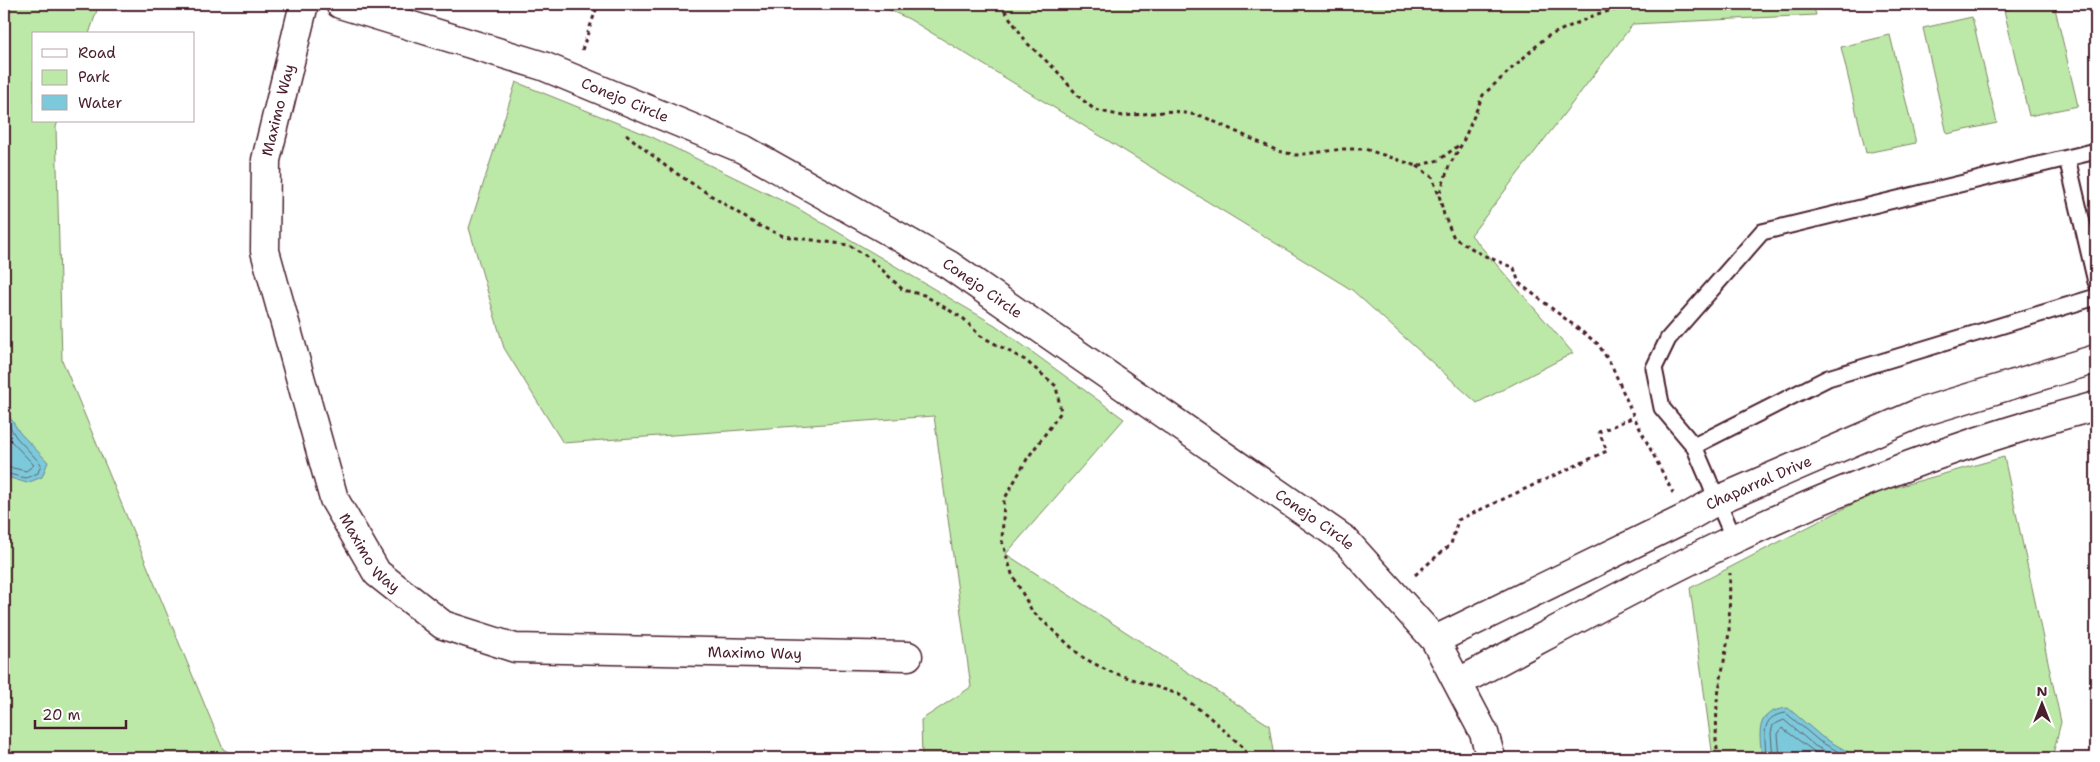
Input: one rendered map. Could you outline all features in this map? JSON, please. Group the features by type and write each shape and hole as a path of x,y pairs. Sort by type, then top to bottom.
{"street":[{"name":"Maximo Way","path":"304,4 266,160 265,251 334,499 377,573 443,625 515,648 908,656"},
{"name":"Conejo Circle","path":"340,4 543,66 743,149 949,266 1345,540 1435,640 1459,682 1484,733 1491,758"},
{"name":"Chaparral Drive","path":"1435,640 1688,517 1716,501 1919,413 2096,359"},
{"path":"1459,682 1725,544 1859,484 2021,426 2096,406"}],"lane":[{"path":"1725,544 1716,501 1694,446 1662,408 1654,368 1668,339 1762,232 2096,151"},
{"path":"2067,158 2096,282"},
{"path":"1694,446 1828,378 2096,297"}],"path":[{"path":"571,78 598,4"},
{"path":"1000,4 1028,44 1056,70 1079,97 1095,110 1123,116 1173,111 1202,116 1278,151 1296,155 1343,149 1365,149 1417,166 1432,178 1454,238 1483,255 1514,268 1519,283 1598,344 1612,366 1634,417 1688,517"},
{"path":"1439,195 1449,166 1462,144 1483,94 1546,37 1597,14 1640,4"},
{"path":"624,133 668,168 757,225 783,236 849,245 871,259 903,290 924,295 964,319 979,335 1025,360 1056,386 1061,412 1027,459 1004,500 1002,540 1012,574 1032,611 1082,657 1108,671 1178,694 1206,714 1244,748 1248,758"},
{"path":"1417,166 1439,160 1462,144"},
{"path":"1394,594 1451,544 1458,520 1607,450 1599,432 1634,417"},
{"path":"1718,758 1716,740 1717,701 1730,633 1731,575 1725,544"}],"green space":[{"path":"4,4 99,4 90,32 32,32 32,122 58,122 56,127 62,360 223,749 239,758 4,758"},
{"path":"876,4 1813,4 1816,15 1633,24 1471,235 1573,353 1477,403 1352,290 909,19"},
{"path":"2031,4 2054,4 2078,106 2029,116 2004,10"},
{"path":"1972,17 1997,123 1947,134 1923,28"},
{"path":"1890,35 1916,143 1866,153 1841,47"},
{"path":"516,82 652,137 797,208 995,325 1124,419 1006,554 1269,725 1274,758 922,758 921,720 971,687 934,416 563,443 504,348 469,228"},
{"path":"2004,457 2061,722 2052,758 1713,758 1690,588 1872,494"}],"water":[{"path":"4,408 20,433 48,462 42,477 27,483 4,476"},
{"path":"1788,708 1822,737 1859,758 1762,758 1760,731 1764,718 1777,710"}]}
